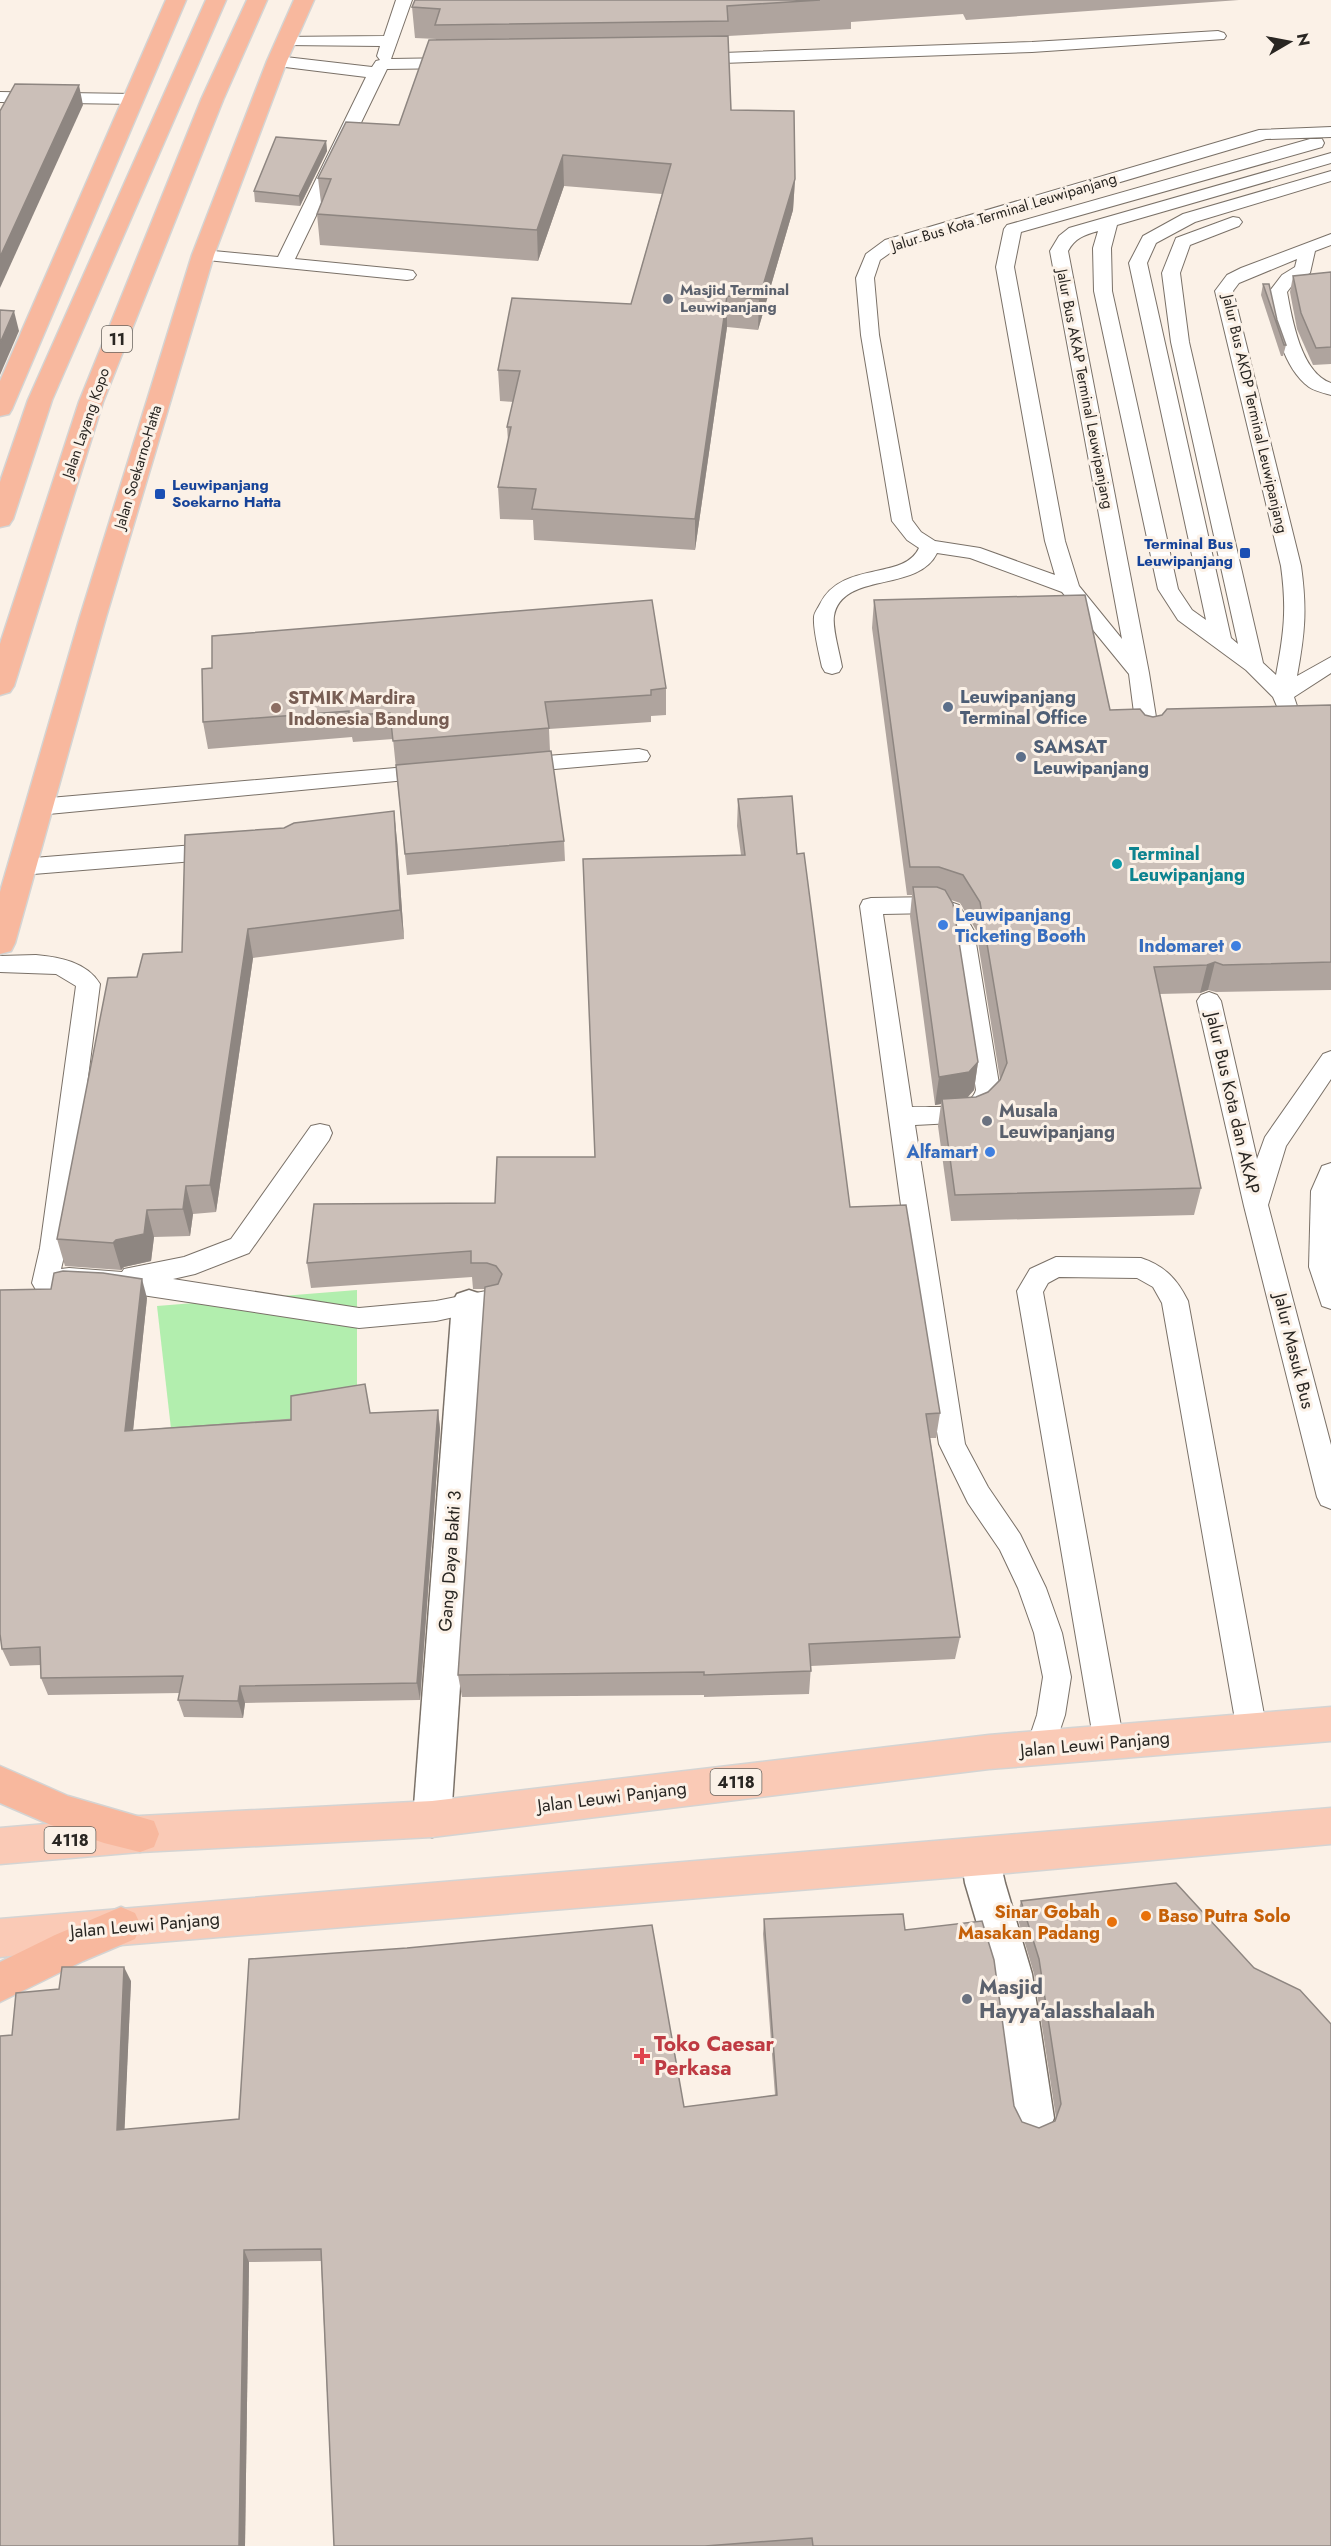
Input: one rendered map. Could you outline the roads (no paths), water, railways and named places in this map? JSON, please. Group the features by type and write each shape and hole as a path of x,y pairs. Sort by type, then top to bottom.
{"highway":[{"path":"0,409 176,0"},
{"name":"11","path":"0,519 40,400 216,0"},
{"name":"Jalan Layang Kopo","path":"0,686 91,402 212,100 257,0"},
{"name":"Jalan Soekarno-Hatta","path":"1,939 130,491 203,255 277,61 304,0"},
{"path":"0,1784 40,1804 91,1823 140,1834"},
{"path":"0,1983 59,1953 121,1926"}],"main road":[{"name":"Jalan Leuwi Panjang","path":"0,1846 140,1834 432,1819 966,1755 1331,1724"},
{"name":"Jalan Leuwi Panjang","path":"0,1938 121,1926 980,1857 1331,1826"}],"street":[{"name":"Gang Daya Bakti 3","path":"432,1819 479,1302"},
{"path":"980,1857 985,1883 1012,1974 1033,2118"}],"lane":[{"path":"284,263 380,69 404,0"},
{"path":"680,60 783,58 1032,47 1218,36"},
{"path":"286,40 390,41"},
{"path":"277,61 380,69 466,63"},
{"path":"0,98 135,99"},
{"name":"Jalur Bus Kota Terminal Leuwipanjang","path":"930,546 914,536 902,521 870,335 865,278 872,258 891,244 1265,134 1331,132"},
{"path":"1148,736 1139,673 1068,587 1055,541 1005,267 1013,229 1293,149 1331,141"},
{"name":"Jalur Bus AKAP Terminal Leuwipanjang","path":"1139,673 1059,251 1065,240 1075,232 1331,158"},
{"path":"1221,642 1138,263 1149,240 1189,218 1331,176"},
{"path":"1253,665 1180,342 1171,273 1182,242 1207,231 1331,193"},
{"path":"1110,221 1102,248 1103,291 1168,589 1185,615 1253,665 1283,694 1331,664"},
{"name":"Jalur Bus AKDP Terminal Leuwipanjang","path":"1290,724 1283,694 1294,635 1296,603 1224,291 1233,279 1331,239"},
{"path":"1306,248 1304,269 1288,279 1278,292 1282,314 1299,363 1317,383 1331,389"},
{"path":"203,255 407,275"},
{"path":"832,667 824,616 833,598 849,585 872,577 909,570 925,557 930,546 973,552 1068,587"},
{"path":"498,767 639,756"},
{"path":"38,807 451,771"},
{"path":"21,867 242,850"},
{"path":"901,1117 972,1113 985,1102 988,1090 963,931 951,911 936,905 871,906 901,1117 952,1444 978,1495 1010,1542 1032,1588 1048,1633 1057,1677 1051,1715 1041,1748"},
{"path":"0,964 66,966 80,975 88,984 53,1248 45,1282"},
{"name":"Jalur Bus Kota dan AKAP","path":"1209,1001 1256,1206"},
{"path":"1256,1206 1274,1144 1331,1060"},
{"path":"109,1280 186,1267 240,1246 320,1133"},
{"path":"1331,1173 1323,1191 1322,1245 1322,1267 1331,1299"},
{"name":"Jalur Masuk Bus","path":"1256,1206 1331,1497"},
{"path":"1109,1743 1030,1291 1039,1276 1056,1267 1142,1268 1162,1280 1175,1301 1252,1731"},
{"path":"19,1292 45,1282 69,1278 109,1280 358,1318 436,1311 479,1302"}],"place":[{"name":"Masjid Terminal Leuwipanjang","path":"668,299"},
{"name":"Leuwipanjang Soekarno Hatta","path":"160,494"},
{"name":"Terminal Bus Leuwipanjang","path":"1245,553"},
{"name":"Leuwipanjang Terminal Office","path":"948,707"},
{"name":"STMIK Mardira Indonesia Bandung","path":"276,708"},
{"name":"SAMSAT Leuwipanjang","path":"1021,757"},
{"name":"Terminal Leuwipanjang","path":"1117,864"},
{"name":"Leuwipanjang Ticketing Booth","path":"943,925"},
{"name":"Indomaret","path":"1236,946"},
{"name":"Musala Leuwipanjang","path":"987,1121"},
{"name":"Alfamart","path":"990,1152"},
{"name":"Baso Putra Solo","path":"1146,1916"},
{"name":"Sinar Gobah Masakan Padang","path":"1112,1922"},
{"name":"Masjid Hayya'alasshalaah","path":"967,1999"},
{"name":"Toko Caesar Perkasa","path":"642,2056"}]}
